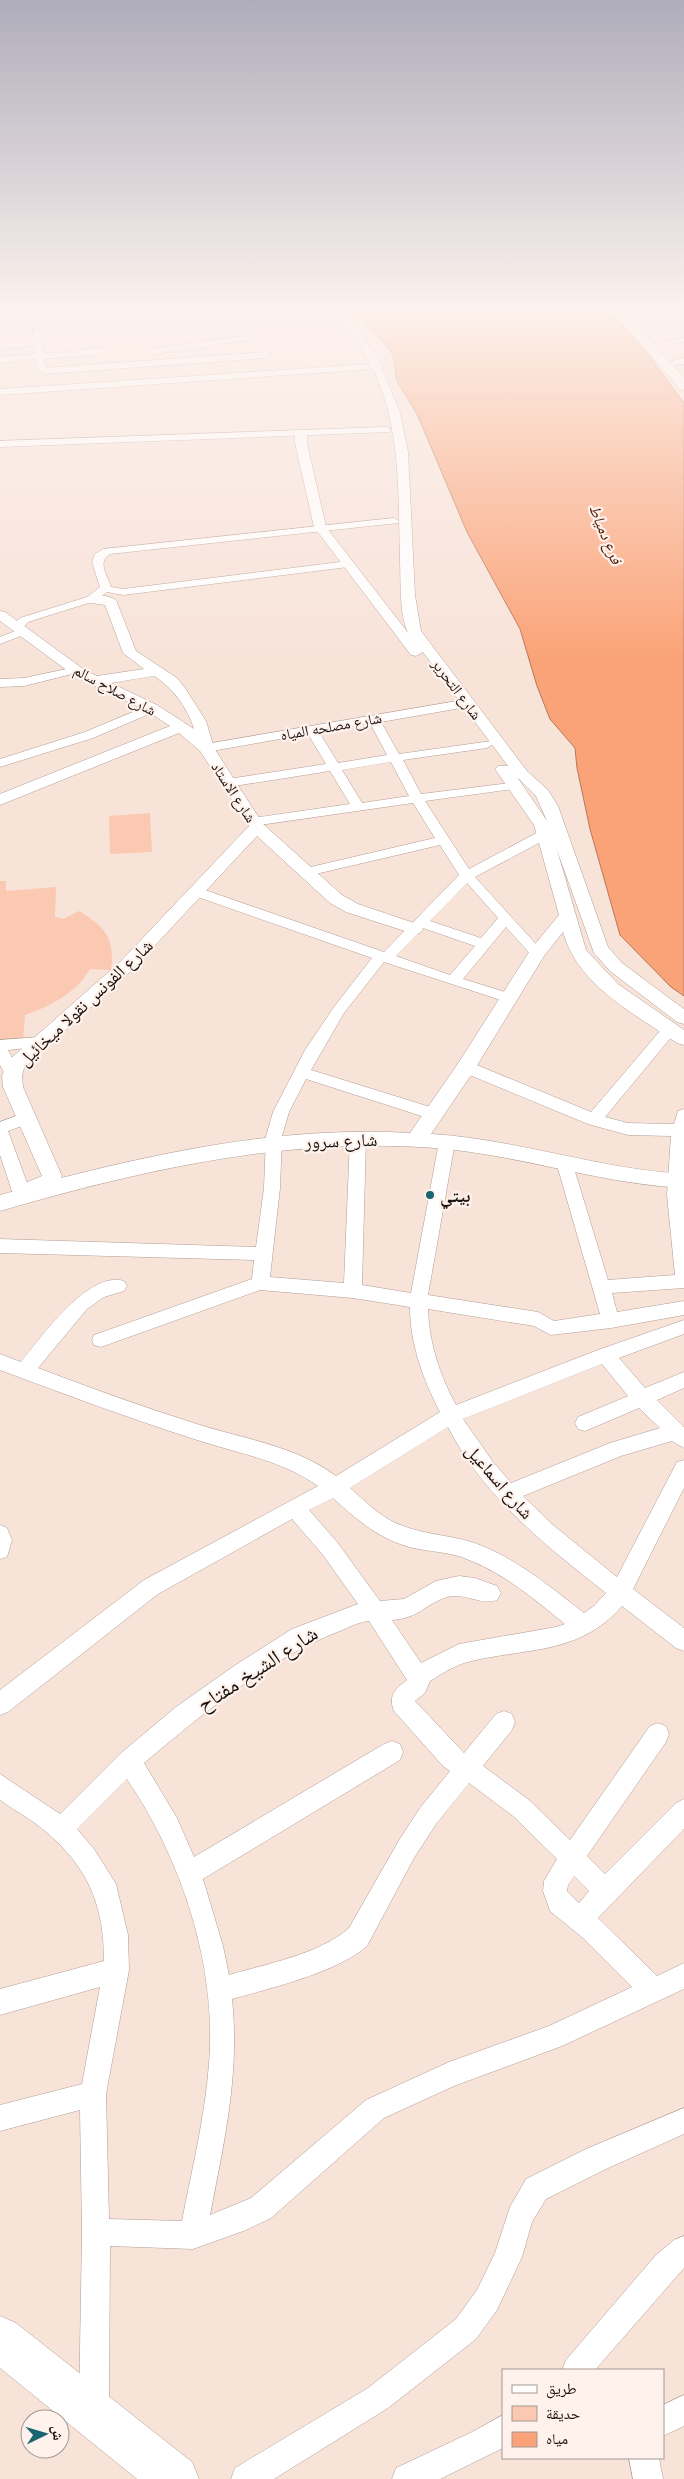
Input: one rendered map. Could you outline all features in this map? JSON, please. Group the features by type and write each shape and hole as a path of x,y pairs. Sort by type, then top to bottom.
{"highway":[{"path":"0,2339 175,2479"}],"street":[{"name":"شارع التحرير","path":"387,426 393,453 399,630"},
{"name":"شارع التحرير","path":"393,426 402,452 408,595 414,631 522,774 539,790 545,834 577,950 585,964 598,977 684,1039"},
{"path":"0,444 300,436 387,430"},
{"name":"شارع التحرير","path":"300,436 320,527 487,744 517,789 543,812 600,949 616,967 684,1018"},
{"path":"348,564 123,592 112,599 108,596 97,562 99,556 107,552 320,527 394,521"},
{"path":"0,641 11,624 92,599 107,600 108,596"},
{"name":"شارع الاستاد","path":"108,596 130,653 172,681 198,721 206,748 255,825 336,899 352,908 417,926"},
{"name":"شارع صلاح سالم","path":"11,624 76,670 155,710 181,727 206,748"},
{"path":"0,683 24,682 76,670"},
{"path":"95,681 156,671"},
{"path":"129,696 148,686 172,681"},
{"name":"شارع مصلحه المياه","path":"206,748 457,706"},
{"path":"0,763 155,710 162,719 161,724 155,730 0,792"},
{"path":"374,719 441,840 466,876 537,953"},
{"path":"0,800 181,727"},
{"path":"312,730 357,806"},
{"path":"228,783 487,744"},
{"path":"255,825 416,797 517,789 534,794 539,790"},
{"name":"شارع الفونس نقولا ميخائيل","path":"32,1190 48,1183 52,1176 13,1087 12,1075 20,1060 127,965 197,892 255,825"},
{"path":"260,1283 272,1188 274,1136 281,1112 301,1072 339,1010 383,957 417,926 466,876 545,834"},
{"path":"307,872 441,840"},
{"path":"197,892 453,981 510,998"},
{"path":"416,1140 466,1067 537,953 567,916"},
{"path":"453,981 505,919"},
{"path":"417,926 485,944"},
{"path":"594,1120 670,1029"},
{"path":"0,1045 40,1042"},
{"path":"0,1050 12,1075"},
{"path":"466,1067 594,1120 628,1129 682,1122 679,1243 684,1276"},
{"path":"301,1072 434,1114"},
{"path":"0,1128 27,1118"},
{"path":"0,1132 32,1190"},
{"path":"353,1291 358,1138"},
{"name":"شارع سرور","path":"0,1203 32,1190 157,1164 274,1145 358,1138 447,1142 522,1154 620,1176 680,1181"},
{"name":"شارع اسماعيل","path":"447,1142 419,1302 422,1341 432,1377 450,1416 475,1457 507,1494 567,1550 684,1641"},
{"path":"565,1165 611,1321"},
{"path":"0,1246 264,1254"},
{"path":"601,1287 684,1281"},
{"path":"102,1340 217,1296 260,1283 353,1291 538,1319 555,1328 611,1321 684,1308"},
{"path":"24,1371 81,1304 98,1292 118,1286"},
{"path":"0,1704 138,1596 335,1487 450,1416 604,1355 684,1327"},
{"path":"604,1355 679,1436"},
{"path":"0,1362 198,1433 272,1453 306,1468 335,1487 365,1513 389,1530 413,1539 445,1543 477,1553 517,1576 583,1625"},
{"path":"585,1423 684,1380"},
{"path":"507,1494 617,1449 679,1436"},
{"path":"416,1677 459,1654 557,1637 583,1625 602,1613 620,1591 684,1468"},
{"path":"294,1508 324,1539 356,1580 416,1677 419,1684 403,1696 402,1703 451,1758 494,1786 521,1808 606,1891"},
{"path":"0,1534 2,1540 0,1550"},
{"name":"شارع الشيخ مفتاح","path":"61,1829 129,1760 184,1715 235,1678 300,1636 328,1624 374,1610 407,1609 443,1588 459,1586 475,1588 490,1594"},
{"path":"218,1991 299,1967 350,1945 358,1937 420,1829 504,1722"},
{"path":"654,1991 581,1920 559,1902 555,1891 556,1881 571,1858 658,1734"},
{"path":"190,1873 392,1752"},
{"path":"129,1760 161,1807 190,1873 214,1964 221,2012 222,2062 216,2107 193,2235"},
{"path":"0,1786 61,1829 86,1857 107,1893 116,1935 116,1970 94,2094 96,2232 94,2416"},
{"path":"581,1920 606,1891 662,1837 684,1811"},
{"path":"0,2002 116,1970"},
{"path":"96,2232 193,2235 262,2208 375,2109 449,2075 553,2037 684,1976"},
{"path":"0,2118 94,2094"},
{"path":"246,2479 378,2398 466,2329 487,2300 508,2257 520,2217 536,2190 596,2159 684,2121"},
{"path":"577,2369 666,2265 684,2250"},
{"path":"664,2420 684,2410"},
{"path":"407,2479 483,2443 502,2431"},
{"path":"644,2459 648,2479"}],"green space":[{"path":"150,813 152,852 110,854 109,816"},
{"path":"0,881 6,881 6,891 56,887 55,917 63,919 79,911 88,917 107,935 110,942 112,959 111,970 90,969 78,985 62,998 25,1015 23,1039 0,1041"}],"water":[{"name":"فرع دمياط","path":"422,426 684,426 684,996 671,987 620,935 590,829 577,768 575,748 550,719 537,686 520,629 467,532"}],"place":[{"name":"بيتي","path":"430,1195"}]}
